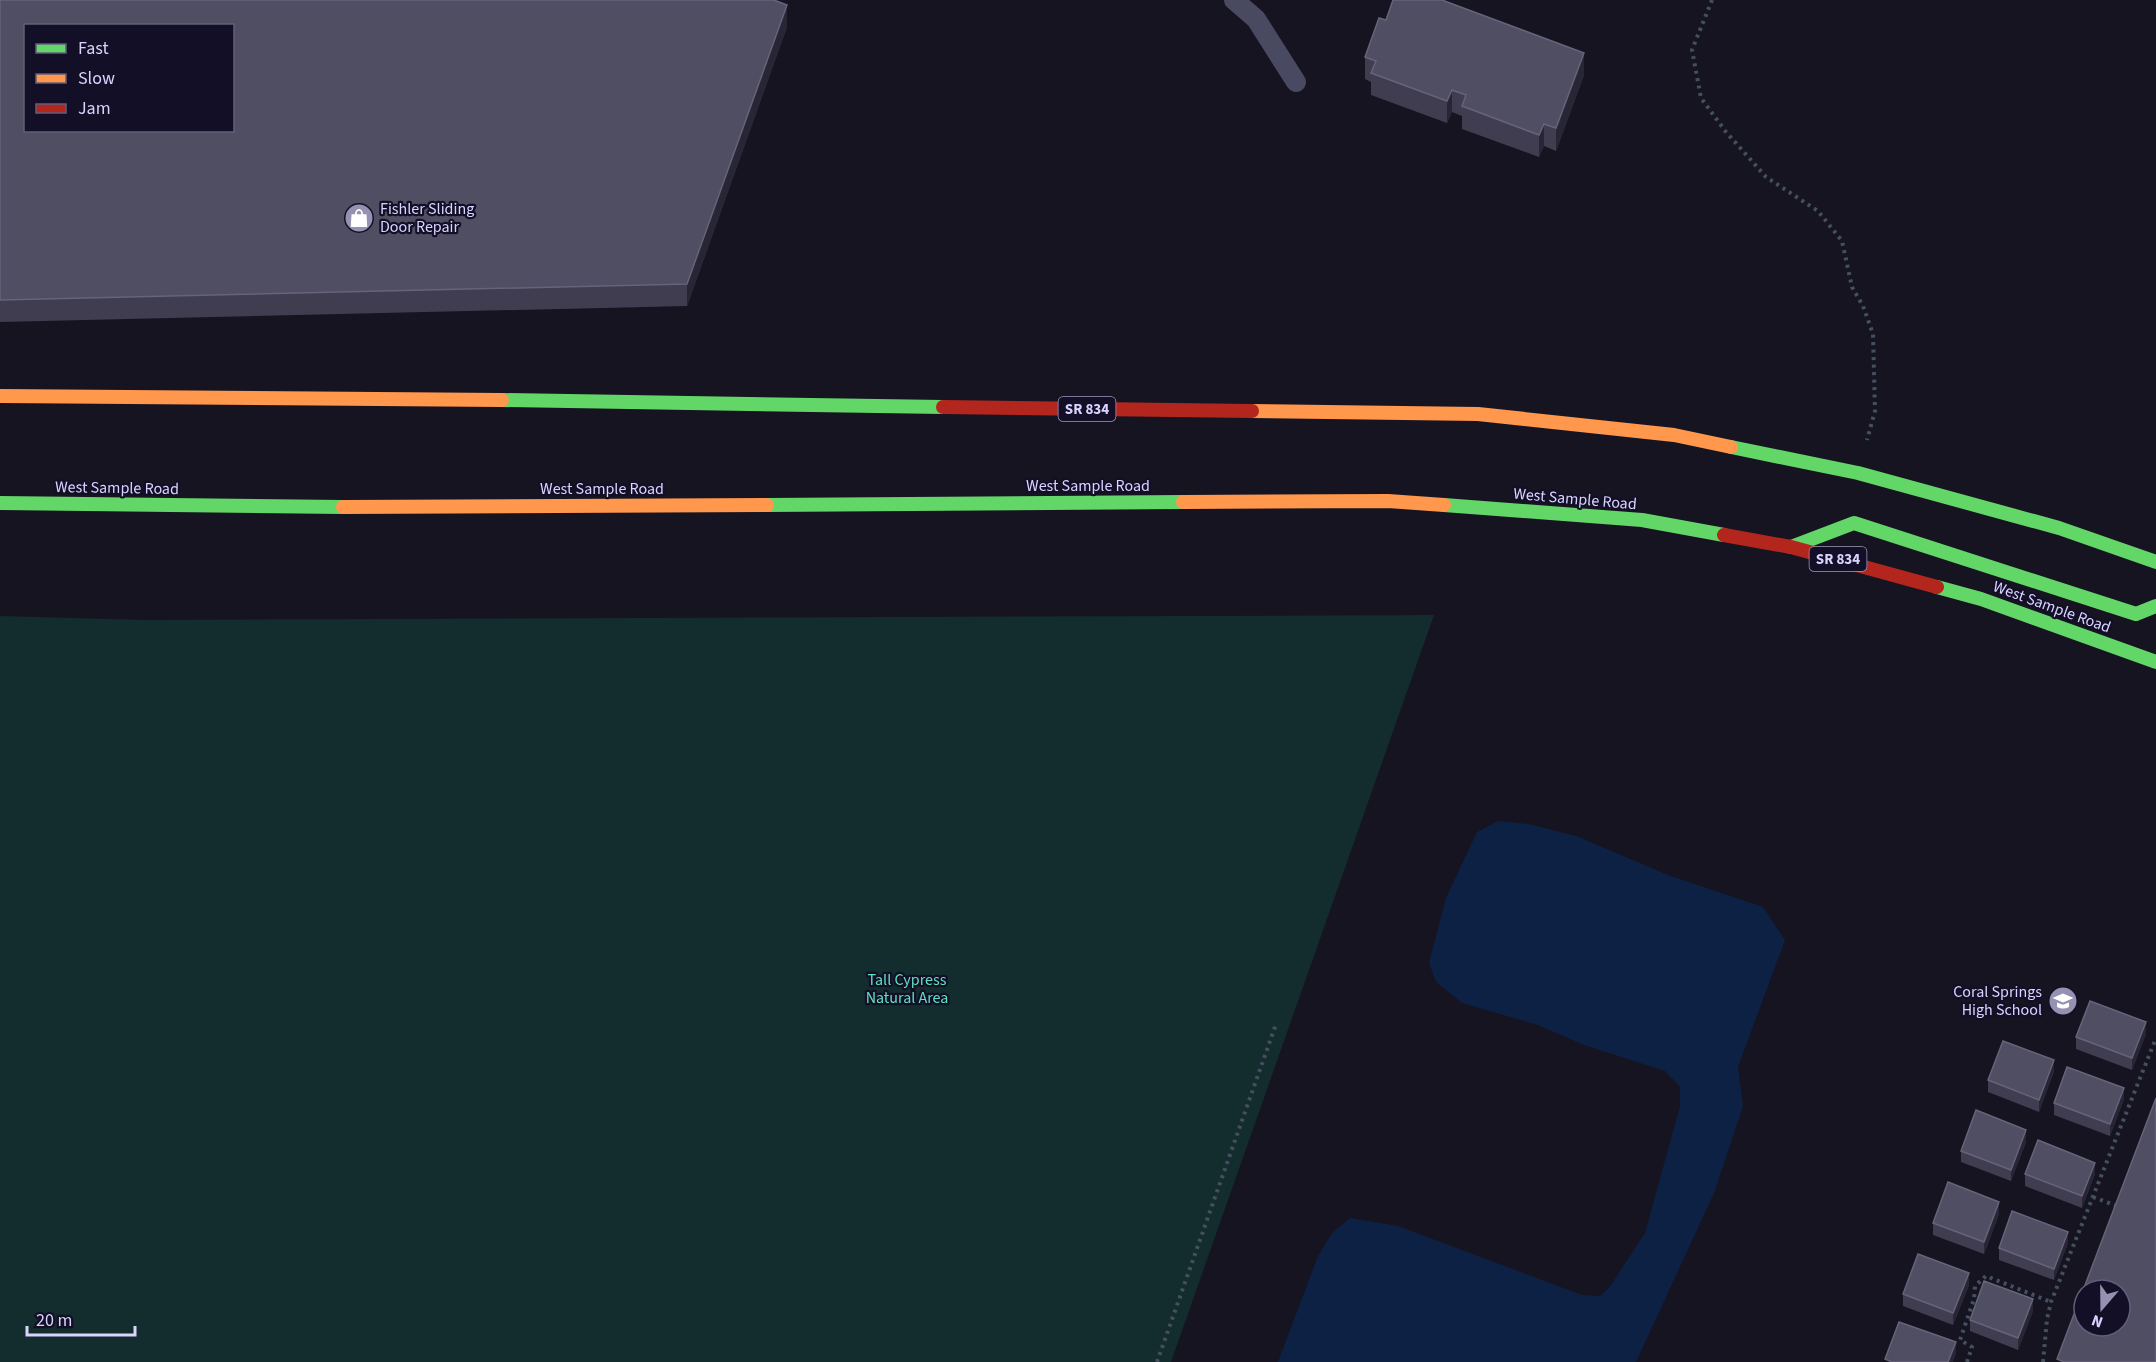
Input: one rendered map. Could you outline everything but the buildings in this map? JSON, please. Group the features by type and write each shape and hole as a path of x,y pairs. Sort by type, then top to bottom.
{"main road":[{"name":"SR 834","path":"0,396 333,398 1478,414 1674,435 1858,473 2059,528 2156,562"},
{"name":"West Sample Road","path":"0,504 340,507 1388,501 1642,520 1791,547 1981,599 2156,662"},
{"path":"1791,547 1854,523 2136,614 2156,606"}],"lane":[{"path":"1234,0 1256,19 1296,81"}],"path":[{"path":"1712,0 1692,51 1701,98 1726,132 1766,177 1818,211 1842,241 1852,287 1863,306 1873,334 1875,411 1864,449"},
{"path":"1157,1362 1276,1024"},
{"path":"2043,1362 2051,1302 2156,1038"},
{"path":"2093,1197 2122,1208"},
{"path":"1967,1362 1972,1347 1960,1340 1974,1299 1975,1286 1986,1276 2051,1302"}],"green space":[{"name":"Tall Cypress Natural Area","path":"1434,615 1171,1362 0,1362 0,616 145,620"}],"water":[{"path":"1498,821 1529,824 1576,836 1668,875 1763,907 1785,940 1738,1067 1743,1106 1714,1193 1636,1362 1278,1362 1318,1256 1332,1233 1350,1218 1398,1226 1582,1295 1600,1296 1609,1288 1645,1233 1680,1106 1680,1086 1665,1071 1584,1045 1538,1025 1462,1003 1436,982 1429,963 1446,898 1477,832"}],"traffic: fast":[{"path":"502,400 943,407"},
{"path":"1731,447 1858,473 2059,528 2156,562"},
{"path":"767,505 1183,502"},
{"path":"0,503 343,507"},
{"path":"1444,505 1642,520 1724,535"},
{"path":"1791,547 1854,523 2136,614 2156,606"},
{"path":"1937,587 1981,599 2156,662"}],"traffic: slow":[{"path":"0,396 502,400"},
{"path":"1252,411 1478,414 1674,435 1731,447"},
{"path":"1183,502 1388,501 1444,505"},
{"path":"343,507 767,505"}],"traffic: jam":[{"path":"943,407 1252,411"},
{"path":"1724,535 1791,547 1937,587"}],"place":[{"name":"Fishler Sliding Door Repair","path":"359,218"},
{"name":"Coral Springs High School","path":"2063,1001"}]}
